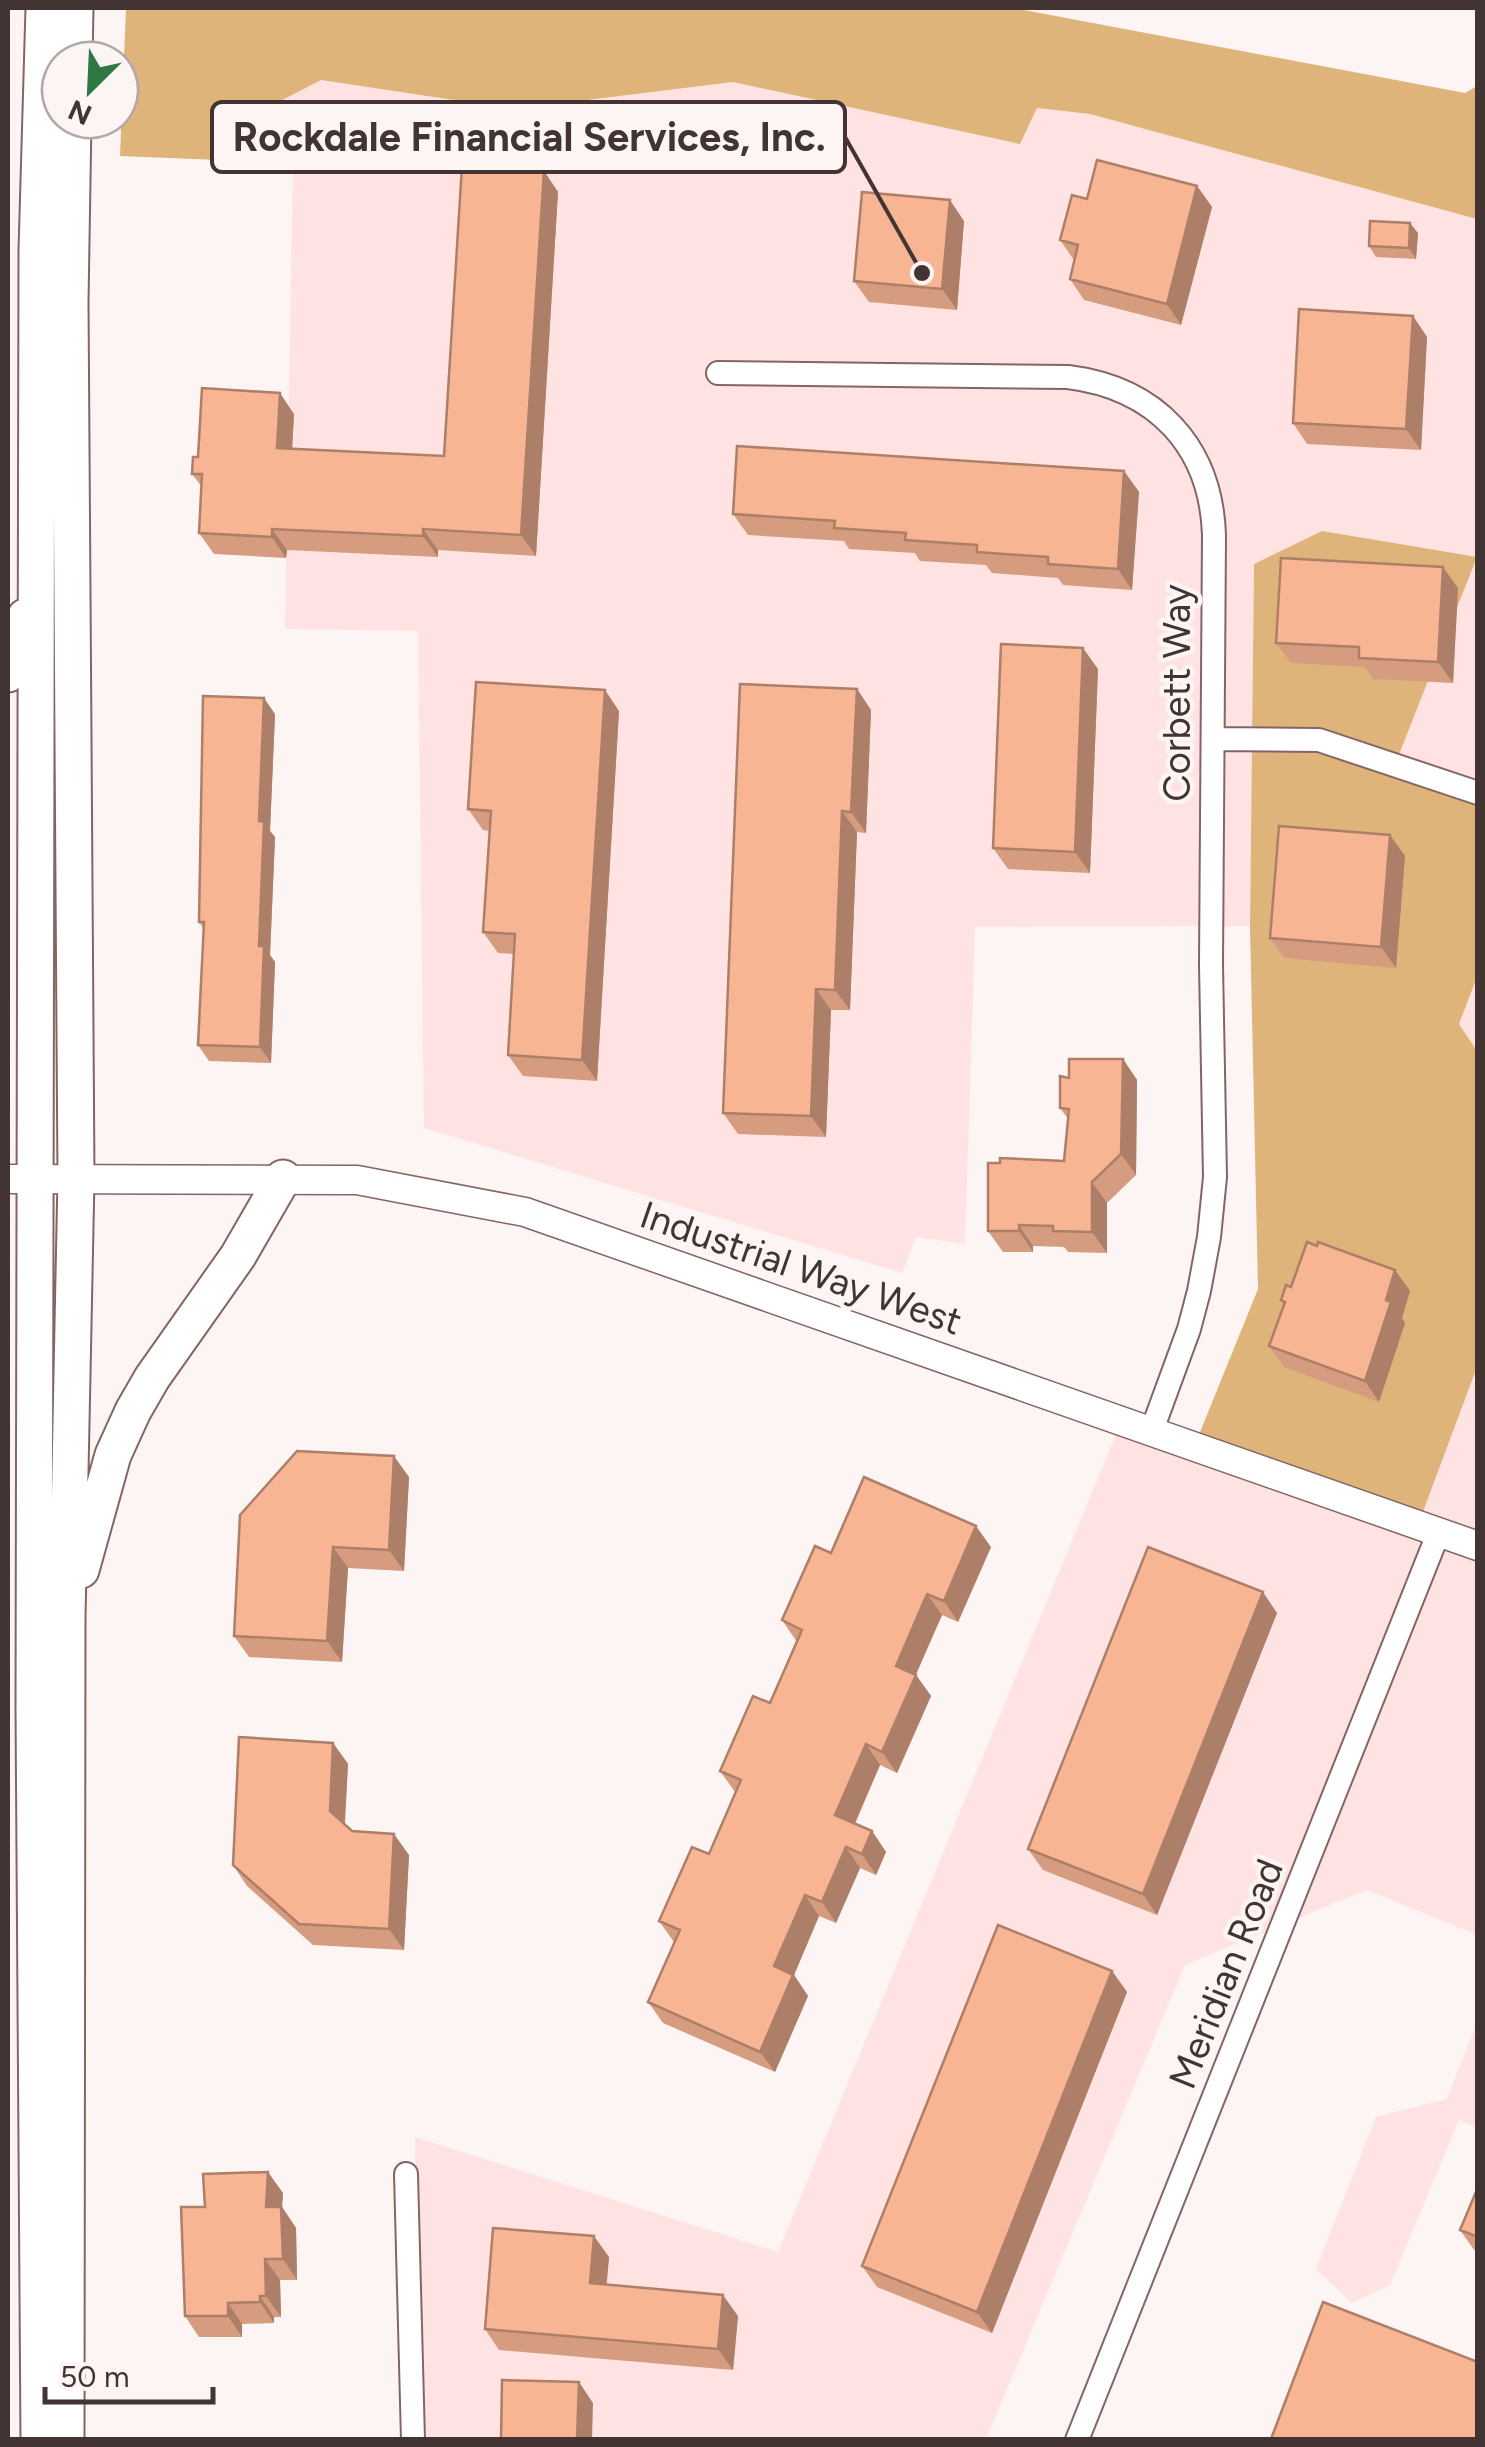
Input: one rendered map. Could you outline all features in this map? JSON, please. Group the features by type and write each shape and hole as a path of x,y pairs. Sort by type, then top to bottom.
{"main road":[{"path":"39,2440 34,1708 22,1179 37,577 37,250 44,8"},
{"path":"74,40 75,8"},
{"path":"66,2440 67,1619 76,1178 70,322 73,140"},
{"path":"8,674 37,577"},
{"path":"67,1619 113,1455 133,1411 238,1256 284,1178"}],"street":[{"name":"Corbett Way","path":"718,373 1068,377 1109,384 1155,410 1187,444 1200,467 1210,493 1214,535 1211,999 1215,1176 1199,1291 1152,1430"},
{"path":"1214,739 1320,740 1478,792"},
{"name":"Industrial Way West","path":"22,1179 358,1180 555,1220 1478,1546"},
{"name":"Meridian Road","path":"1076,2440 1438,1534"},
{"path":"406,2174 413,2440"}],"shaded area":[{"path":"126,8 1014,8 1465,93 1477,86 1477,219 1090,114 1037,108 1020,144 733,82 514,109 321,80 267,108 293,163 120,156 121,140 140,140 140,40 125,40"},
{"path":"321,80 514,109 733,82 1020,144 1037,108 1090,114 1477,219 1477,789 1396,762 1254,565 1250,926 975,927 965,1244 916,1237 902,1273 424,1128 418,631 285,629 293,163 267,108"},
{"path":"1322,531 1477,557 1396,762 1477,789 1477,977 1459,1024 1477,1051 1477,1367 1421,1517 1196,1442 1258,1289 1250,926 1254,564"},
{"path":"1477,977 1477,1051 1459,1024"},
{"path":"1477,1367 1477,1935 1367,1890 1185,1965 986,2439 419,2439 415,2137 778,2252 1124,1415 1420,1517"},
{"path":"1477,2022 1477,2127 1459,2120 1390,2285 1352,2303 1316,2269 1376,2117 1447,2099"}],"building":[{"path":"1097,160 1197,186 1167,304 1070,279 1078,245 1060,240 1072,195 1087,199"},
{"path":"462,166 544,171 521,535 423,529 423,536 272,529 272,537 199,533 202,474 192,474 193,457 198,457 202,388 280,393 277,448 444,456"},
{"path":"862,192 950,200 942,289 854,281"},
{"path":"1370,221 1410,223 1409,248 1369,246"},
{"path":"1299,309 1413,316 1406,429 1293,423"},
{"path":"737,446 1124,471 1118,569 1048,564 1048,557 977,552 977,545 905,540 906,533 834,528 835,521 733,514"},
{"path":"1281,558 1443,567 1438,662 1359,658 1359,647 1276,643"},
{"path":"1001,644 1083,648 1075,852 993,848"},
{"path":"476,682 605,690 582,1060 508,1055 515,934 483,932 491,811 468,809"},
{"path":"740,684 857,689 851,812 842,811 835,990 816,989 811,1116 723,1113"},
{"path":"203,696 264,698 259,821 264,822 260,1047 198,1045 204,922 199,922"},
{"path":"1279,826 1390,835 1381,947 1270,938"},
{"path":"1069,1059 1123,1059 1121,1154 1092,1182 1092,1232 1019,1225 1019,1231 988,1231 988,1163 1000,1163 1000,1158 1064,1161 1069,1109 1060,1108 1060,1076 1069,1078"},
{"path":"1307,1242 1317,1246 1318,1242 1395,1270 1386,1300 1391,1302 1365,1381 1269,1346 1285,1302 1281,1300 1286,1285 1291,1287"},
{"path":"297,1451 394,1456 389,1550 333,1547 327,1641 234,1636 240,1515"},
{"path":"864,1477 976,1526 944,1601 927,1594 896,1666 916,1675 882,1752 866,1744 835,1815 872,1831 862,1854 846,1847 822,1902 805,1895 774,1966 793,1975 760,2052 648,2002 680,1930 659,1921 692,1847 709,1854 741,1780 720,1771 753,1696 770,1703 802,1630 782,1620 815,1546 831,1553"},
{"path":"1148,1547 1263,1592 1143,1894 1028,1849"},
{"path":"239,1737 333,1743 330,1811 352,1831 394,1834 389,1929 299,1924 233,1865"},
{"path":"998,1925 1112,1971 977,2312 862,2266"},
{"path":"268,2172 266,2207 281,2207 283,2259 265,2259 266,2296 260,2296 260,2302 228,2303 228,2316 185,2316 181,2207 205,2207 203,2174"},
{"path":"1478,2187 1478,2237 1460,2230"},
{"path":"493,2228 594,2236 590,2283 723,2295 718,2349 485,2329"},
{"path":"1323,2302 1478,2362 1478,2440 1271,2439"},
{"path":"502,2380 579,2382 577,2440 501,2440"}],"place":[{"name":"Rockdale Financial Services, Inc.","path":"922,273"}]}
